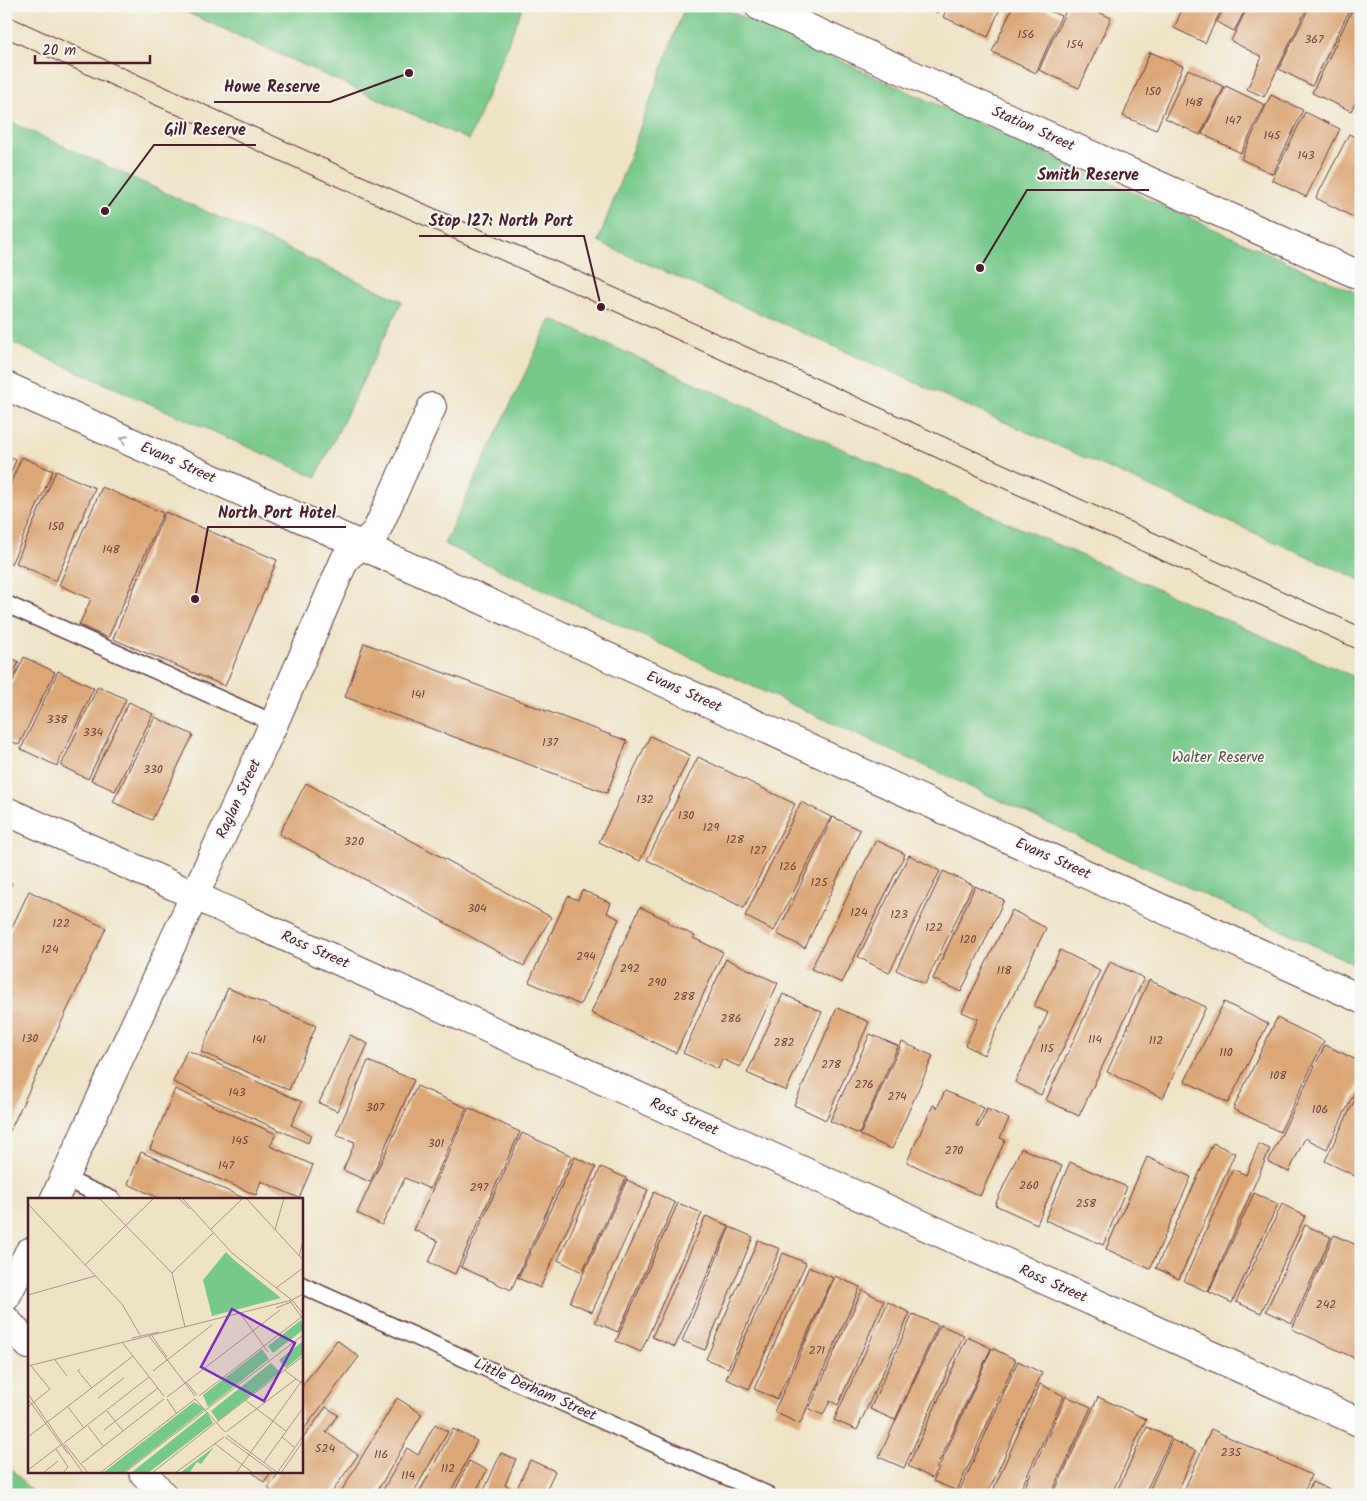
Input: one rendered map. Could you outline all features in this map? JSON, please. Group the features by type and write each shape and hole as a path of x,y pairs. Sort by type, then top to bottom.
{"street":[{"name":"Station Street","path":"759,6 1361,276"},
{"name":"Evans Street","path":"6,386 1361,999"},
{"name":"Raglan Street","path":"60,1189 274,723 344,559 376,532 432,407"},
{"name":"Ross Street","path":"6,811 142,873 168,882 195,896 1361,1423"},
{"path":"6,1297 28,1254"},
{"path":"6,1320 28,1344"},
{"path":"144,1474 163,1495"}],"lane":[{"path":"6,604 274,723"},
{"path":"60,1189 103,1198"},
{"name":"Little Derham Street","path":"302,1285 768,1495"}],"green space":[{"path":"173,6 523,6 469,140"},
{"path":"685,6 718,6 1361,295 1361,580 598,242"},
{"path":"6,120 402,301 316,477 6,340"},
{"name":"Walter Reserve","path":"551,319 1361,680 1361,967 444,544"},
{"path":"6,1463 35,1495 6,1495"}],"building":[{"path":"923,6 940,6 937,13"},
{"path":"948,6 1001,6 988,37 943,17"},
{"path":"1013,6 1039,6 1061,16 1036,73 992,52"},
{"path":"1068,6 1086,6 1111,18 1079,88 1039,70"},
{"path":"1175,6 1223,6 1205,43 1174,28 1182,10"},
{"path":"1225,6 1247,6 1234,31 1217,22"},
{"path":"1248,6 1308,6 1264,97 1247,89 1262,57 1231,41"},
{"path":"1310,6 1345,6 1350,9 1312,86 1279,69"},
{"path":"1352,10 1361,15 1361,92 1351,111 1312,93"},
{"path":"1150,52 1183,66 1156,130 1123,116"},
{"path":"1188,69 1224,87 1200,135 1165,118"},
{"path":"1226,86 1265,105 1241,153 1202,134"},
{"path":"1271,95 1303,110 1273,174 1241,159"},
{"path":"1305,112 1340,129 1306,197 1272,180"},
{"path":"1349,134 1361,140 1361,221 1316,198"},
{"path":"6,455 16,460 6,484"},
{"path":"22,457 53,471 11,564 6,562 6,493"},
{"path":"56,471 95,488 56,581 16,563"},
{"path":"102,487 163,513 108,638 79,625 91,599 59,585"},
{"path":"165,512 277,560 225,686 113,639"},
{"path":"364,643 627,741 607,793 345,697"},
{"path":"6,655 19,662 6,687"},
{"path":"24,657 55,672 19,745 6,739 6,695"},
{"path":"58,671 94,688 57,766 21,749"},
{"path":"98,686 126,699 88,779 61,766"},
{"path":"129,702 153,714 115,791 91,780"},
{"path":"155,717 193,735 152,820 113,802"},
{"path":"650,736 690,755 640,861 599,842"},
{"path":"698,757 795,804 744,908 647,860"},
{"path":"306,783 551,917 524,966 279,834"},
{"path":"801,802 831,817 774,931 745,916"},
{"path":"833,817 860,830 805,948 777,934"},
{"path":"876,840 905,854 842,983 811,969"},
{"path":"909,855 940,871 889,973 858,957"},
{"path":"943,871 973,885 925,984 896,970"},
{"path":"6,880 12,883 6,896"},
{"path":"975,886 1004,900 961,992 933,979"},
{"path":"582,890 611,903 607,913 619,919 580,1005 529,982 568,896 578,900"},
{"path":"29,891 106,928 6,1139 6,940"},
{"path":"640,907 695,936 693,938 723,952 676,1053 591,1013"},
{"path":"1012,910 1046,928 984,1055 965,1045 978,1019 962,1012"},
{"path":"1060,950 1100,970 1041,1095 1015,1082 1048,1013 1034,1006"},
{"path":"726,959 778,983 740,1067 722,1059 718,1069 683,1053"},
{"path":"1110,962 1144,978 1079,1116 1046,1100"},
{"path":"1149,980 1206,1007 1163,1098 1107,1072"},
{"path":"228,988 316,1026 289,1090 201,1052"},
{"path":"783,994 822,1012 786,1091 747,1073"},
{"path":"1224,1002 1268,1024 1228,1103 1185,1081"},
{"path":"837,1008 869,1022 826,1120 794,1105"},
{"path":"1277,1018 1324,1041 1280,1132 1233,1109"},
{"path":"870,1034 898,1046 859,1134 830,1121"},
{"path":"350,1035 368,1044 337,1111 319,1103"},
{"path":"902,1042 933,1056 892,1149 860,1135"},
{"path":"1325,1045 1361,1062 1361,1079 1327,1149 1305,1138 1289,1172 1268,1162"},
{"path":"187,1050 302,1102 291,1125 311,1135 308,1143 173,1082"},
{"path":"368,1061 414,1080 370,1182 343,1170 355,1142 336,1135"},
{"path":"417,1086 467,1108 430,1189 405,1178 382,1225 357,1213"},
{"path":"1361,1087 1361,1179 1325,1161"},
{"path":"175,1089 276,1134 270,1146 313,1165 299,1198 261,1181 256,1195 150,1149"},
{"path":"945,1091 984,1108 976,1127 979,1127 987,1109 1009,1119 1000,1138 1005,1140 980,1196 907,1162 933,1105 937,1108"},
{"path":"469,1108 520,1132 455,1274 429,1262 438,1241 414,1230"},
{"path":"522,1133 572,1156 511,1290 461,1267"},
{"path":"1213,1143 1235,1153 1179,1279 1156,1268"},
{"path":"1259,1144 1270,1149 1208,1292 1184,1281 1233,1169 1246,1175"},
{"path":"1021,1148 1062,1166 1037,1224 995,1205"},
{"path":"141,1152 244,1198 159,1198 128,1184"},
{"path":"575,1157 596,1167 540,1288 518,1278"},
{"path":"1147,1157 1191,1177 1150,1269 1106,1249"},
{"path":"1070,1162 1127,1187 1103,1245 1045,1220"},
{"path":"601,1167 626,1178 582,1272 558,1260"},
{"path":"627,1180 648,1190 592,1312 570,1302"},
{"path":"654,1192 675,1203 618,1332 595,1322"},
{"path":"1254,1193 1278,1204 1232,1303 1209,1292"},
{"path":"678,1203 702,1213 641,1352 616,1341"},
{"path":"1282,1204 1305,1216 1261,1313 1236,1302"},
{"path":"706,1216 729,1226 675,1347 652,1337"},
{"path":"1305,1225 1331,1237 1292,1323 1266,1311"},
{"path":"730,1227 753,1237 705,1350 682,1341"},
{"path":"1334,1235 1361,1247 1361,1361 1292,1329"},
{"path":"758,1240 780,1249 728,1368 706,1359"},
{"path":"783,1253 806,1263 749,1389 726,1379"},
{"path":"809,1267 833,1278 777,1399 754,1389"},
{"path":"835,1276 860,1287 800,1424 774,1412"},
{"path":"862,1290 884,1301 838,1405 830,1401 823,1415 809,1409"},
{"path":"888,1302 910,1313 857,1430 834,1420"},
{"path":"913,1314 938,1325 895,1420 870,1409"},
{"path":"940,1325 964,1335 904,1468 879,1457"},
{"path":"967,1337 991,1348 932,1478 908,1466"},
{"path":"337,1340 359,1357 302,1432 302,1386"},
{"path":"992,1348 1016,1360 957,1491 933,1481"},
{"path":"1018,1361 1042,1373 987,1495 958,1495"},
{"path":"1040,1384 1064,1396 1018,1495 991,1495"},
{"path":"1066,1396 1091,1407 1051,1495 1021,1495"},
{"path":"1098,1397 1146,1419 1111,1495 1053,1495"},
{"path":"397,1398 422,1414 375,1495 339,1495"},
{"path":"326,1407 338,1415 326,1432 358,1455 330,1495 276,1495 268,1488 278,1474 302,1474 302,1440"},
{"path":"435,1424 448,1432 412,1495 380,1495 407,1448 418,1455"},
{"path":"1147,1427 1171,1438 1144,1495 1115,1495"},
{"path":"453,1429 477,1441 449,1495 418,1495"},
{"path":"1211,1429 1311,1475 1303,1495 1182,1495"},
{"path":"1172,1440 1196,1451 1176,1495 1147,1495"},
{"path":"501,1453 516,1459 505,1485 514,1489 512,1495 482,1495"},
{"path":"530,1460 555,1471 544,1495 514,1495"},
{"path":"469,1461 487,1470 475,1493 478,1495 453,1495"},
{"path":"254,1474 270,1474 264,1482"},
{"path":"1312,1482 1336,1493 1335,1495 1306,1495"}],"tram line":[{"path":"6,15 767,356 1361,627"},
{"path":"6,38 579,295 1361,651"}],"place":[{"name":"Howe Reserve","path":"409,73"},
{"name":"Gill Reserve","path":"105,211"},
{"name":"Smith Reserve","path":"980,268"},
{"name":"Stop 127: North Port","path":"601,307"},
{"name":"North Port Hotel","path":"195,599"}]}
